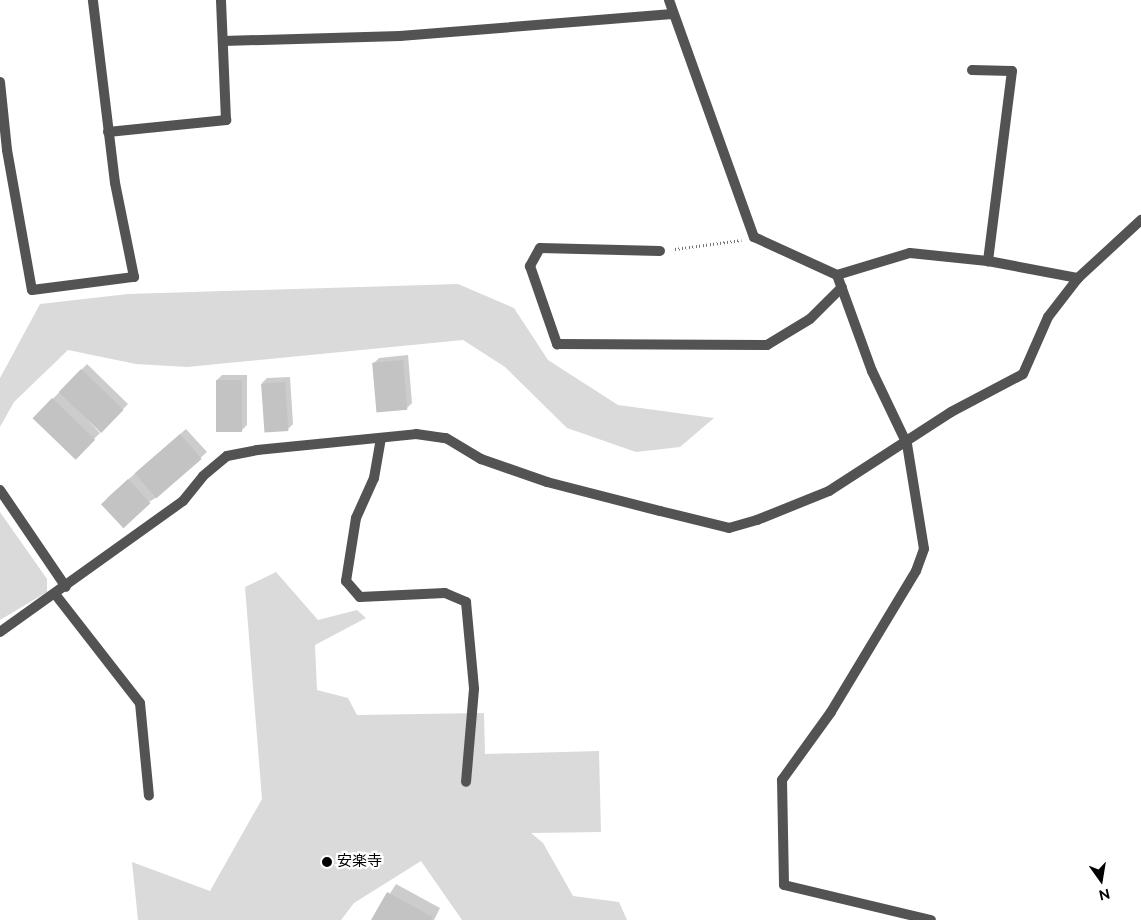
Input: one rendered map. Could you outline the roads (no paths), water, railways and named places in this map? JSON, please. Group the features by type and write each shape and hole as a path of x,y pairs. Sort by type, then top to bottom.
{"street":[{"path":"0,82 7,150 32,290 134,277 108,132 93,0"},
{"path":"108,132 226,120 221,0"},
{"path":"669,0 672,14 754,237 837,275 910,253 988,261 1078,278"},
{"path":"223,41 400,36 672,14"},
{"path":"972,70 1012,71 988,261"},
{"path":"0,632 66,587 183,501 202,476 227,456 416,434 446,438 481,459 546,482 729,528 829,491 908,444 951,412 1024,374 1048,317 1078,278 1141,220"},
{"path":"660,251 540,248 530,266 557,344 767,344 810,319 842,287"},
{"path":"837,275 872,371 908,444 924,549 916,571 831,712 782,780 784,885 931,920"},
{"path":"381,438 374,478 356,518 346,581 360,597 445,593 466,602 474,689 466,782"},
{"path":"0,490 66,587"},
{"path":"55,594 140,703 149,796"}],"place":[{"name":"安楽寺","path":"327,862"}]}
